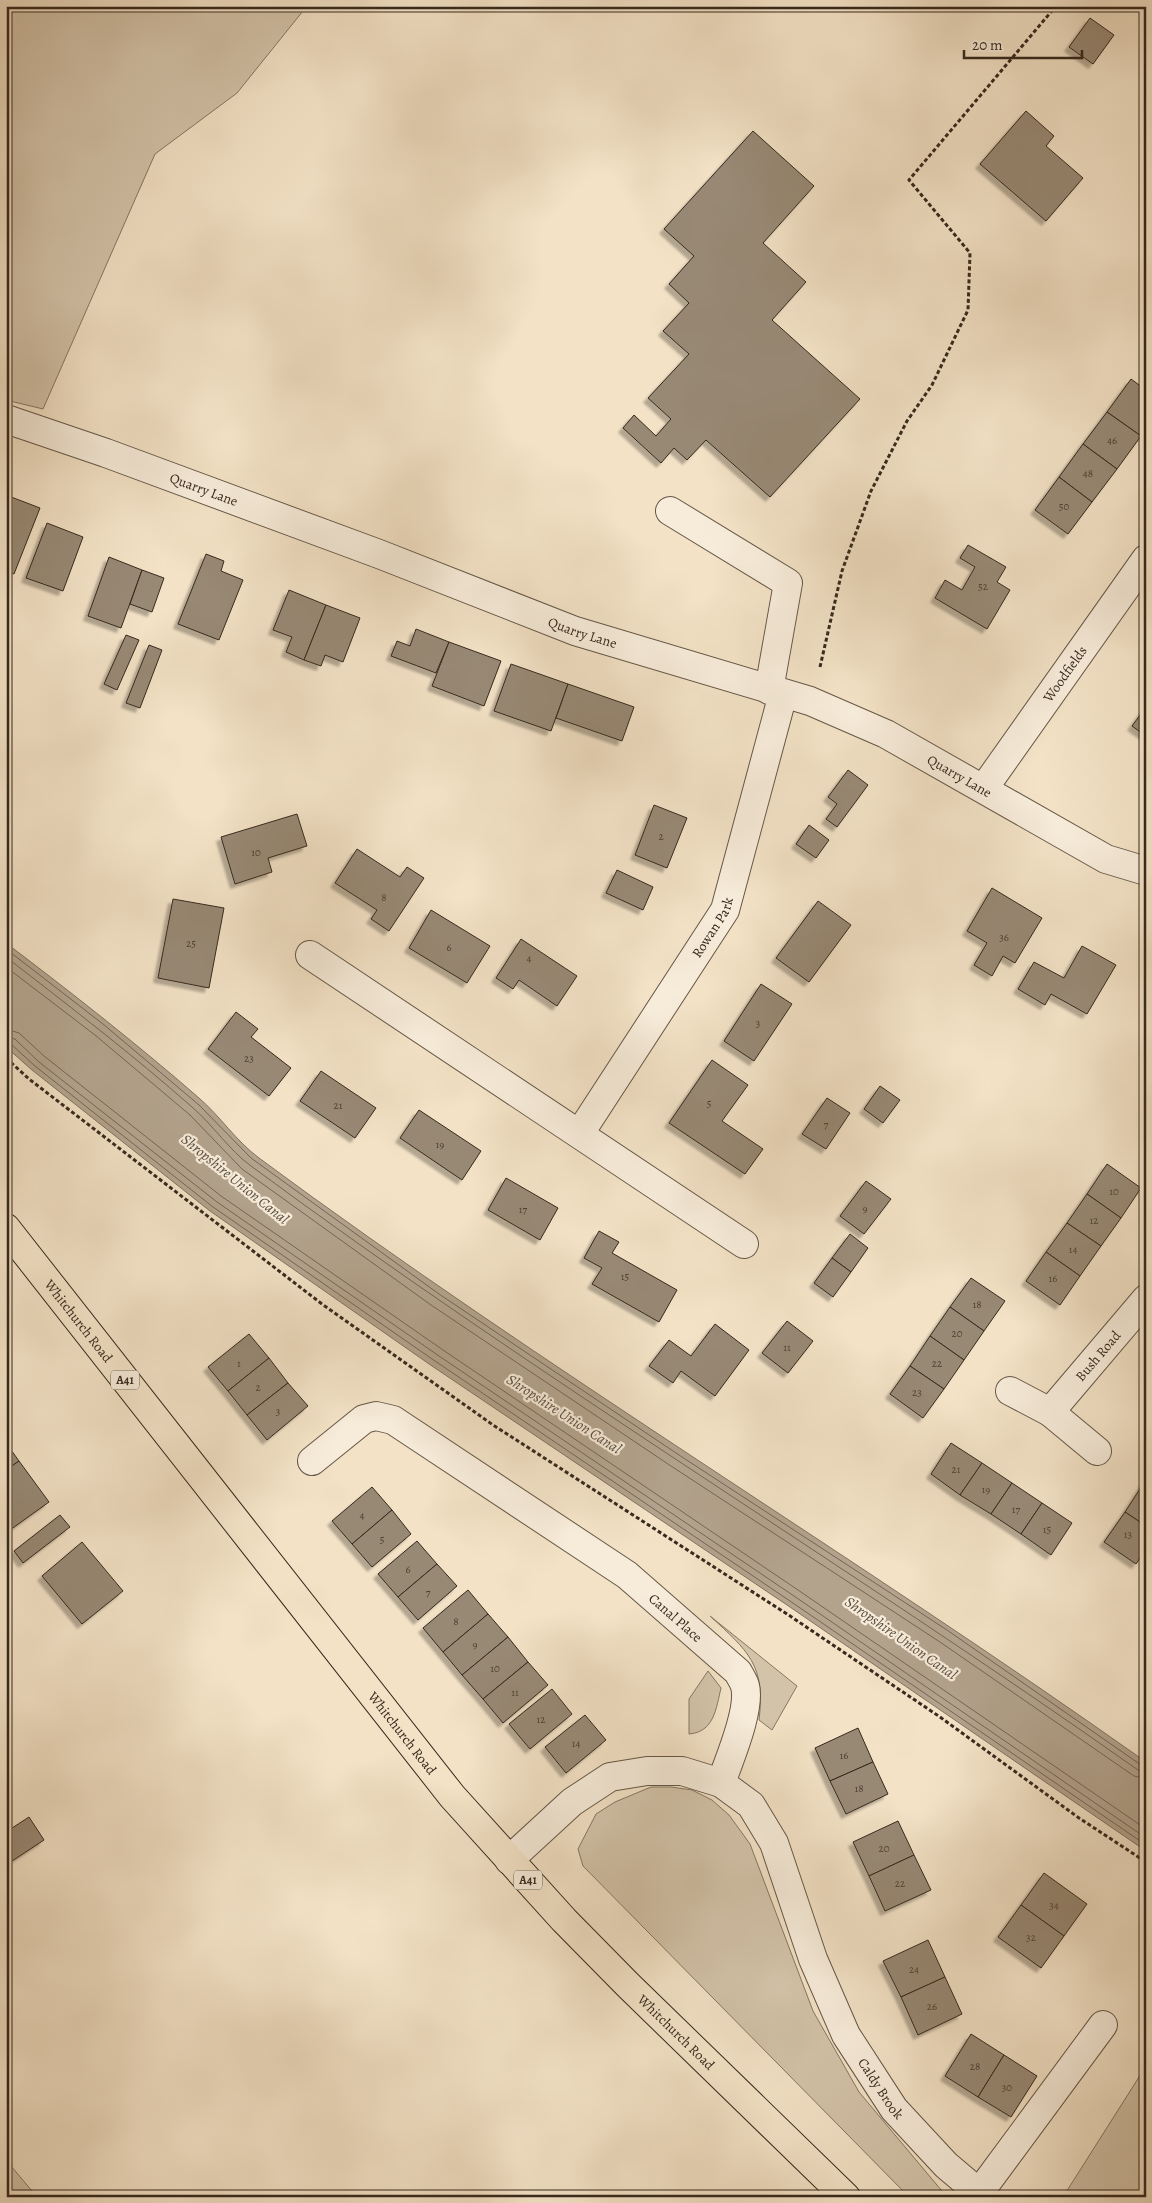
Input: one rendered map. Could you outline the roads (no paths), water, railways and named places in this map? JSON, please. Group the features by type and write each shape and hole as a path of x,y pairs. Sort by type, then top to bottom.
{"highway":[{"name":"Whitchurch Road","path":"6,1228 440,1782 509,1860 628,1985 846,2197"}],"street":[{"name":"Quarry Lane","path":"6,419 106,453 370,551 575,631 810,702 886,734 1106,859 1146,871"},
{"name":"Rowan Park","path":"580,1133 725,910 776,692 788,583 670,511"},
{"name":"Woodfields","path":"984,788 1146,559"},
{"path":"310,955 744,1244"},
{"name":"Bush Road","path":"1050,1412 1146,1299"},
{"path":"1010,1391 1050,1412 1097,1451"},
{"name":"Canal Place","path":"312,1461 364,1418 376,1416 393,1420 627,1575 738,1672 745,1686 745,1703 735,1743 720,1783"},
{"path":"509,1860 572,1802 610,1777 647,1771 682,1771 720,1783"},
{"name":"Caldy Brook","path":"720,1783 751,1805 774,1843 813,1959 846,2035 894,2109 946,2165 982,2195 1103,2025"}],"water":[{"name":"Shropshire Union Canal","path":"6,943 176,1078 207,1105 235,1136 259,1158 368,1237 589,1388 925,1610 1146,1762 1146,1851 787,1605 432,1366 210,1211 32,1070 6,1047"}]}
